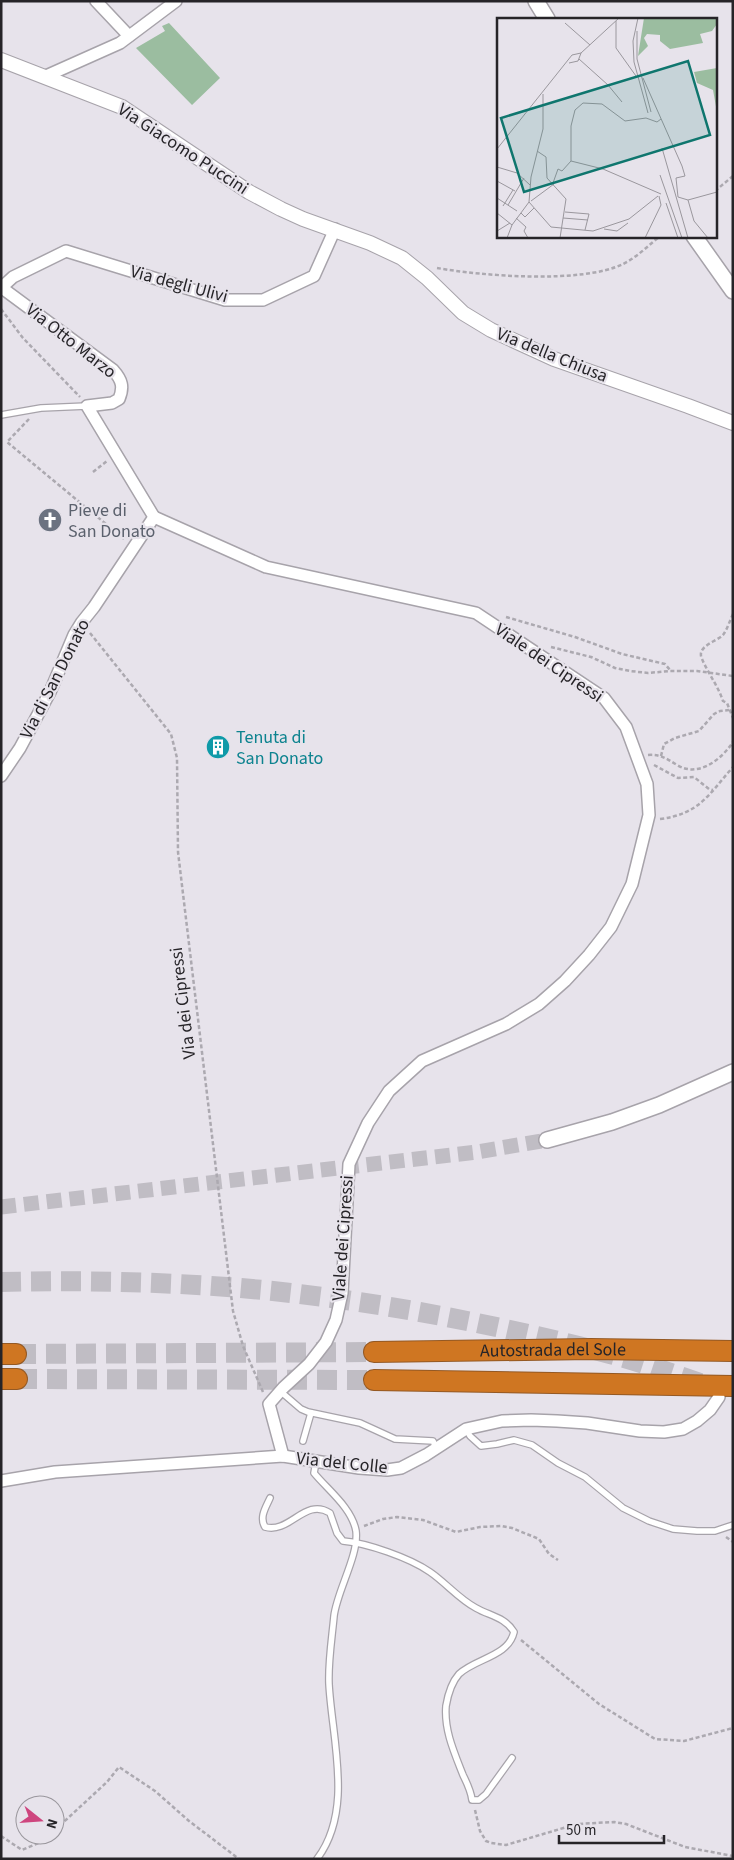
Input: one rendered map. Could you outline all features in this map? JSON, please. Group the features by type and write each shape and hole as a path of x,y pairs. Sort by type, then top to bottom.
{"highway":[{"name":"Autostrada del Sole","path":"374,1352 591,1349 733,1351"},
{"name":"Autostrada del Sole","path":"374,1380 726,1391"}],"main road":[{"path":"536,1 546,18"},
{"path":"695,238 733,291"},
{"path":"547,1140 612,1122 658,1105 733,1072"}],"street":[{"path":"96,1 129,36"},
{"path":"46,76 120,43 176,1"},
{"name":"Via Giacomo Puccini","path":"1,60 122,107 250,192 303,219 335,229"},
{"name":"Via degli Ulivi","path":"2,288 13,277 66,251 225,300 263,300 314,276 335,229"},
{"name":"Via della Chiusa","path":"335,229 402,258 427,278 463,313 491,330 554,359 688,406 733,424"},
{"name":"Via Otto Marzo","path":"2,288 113,370 119,377 122,384 119,400 112,403 87,406"},
{"path":"87,406 154,517"},
{"name":"Via di San Donato","path":"1,776 20,748 50,692 74,635 154,517"},
{"name":"Viale dei Cipressi","path":"154,517 266,567 476,613 604,698 626,727 647,784 648,819 632,884 611,926 589,955 565,981 539,1004 506,1024 422,1061 388,1091 368,1123 349,1164 342,1293 336,1320 326,1342 309,1364 268,1404"},
{"name":"Via del Colle","path":"1,1481 55,1472 283,1456 359,1468 387,1470 402,1468 466,1429 502,1421 531,1420 587,1423 640,1431 664,1432 683,1429 697,1421 710,1410 726,1391"},
{"path":"268,1404 283,1456"}],"lane":[{"path":"1,415 41,408 87,406"},
{"path":"280,1391 301,1409 311,1413 360,1423 395,1439 433,1442 436,1448"},
{"path":"303,1441 311,1413"},
{"path":"466,1429 470,1436 481,1446 514,1440 532,1446 584,1477 624,1508 649,1521 673,1528 697,1531 715,1530 733,1525"},
{"path":"316,1462 314,1473 344,1506 355,1529 355,1542 335,1612 329,1683 338,1799 334,1826 325,1848 317,1859"},
{"path":"270,1498 263,1513 262,1521 265,1527 274,1528 308,1509 324,1509 330,1513 339,1538 343,1541 355,1542 382,1550 415,1563 429,1571 476,1609 509,1623 514,1632 512,1640 505,1648 463,1671 456,1678 447,1697 445,1716 450,1743 472,1800 479,1800 486,1794 512,1758"}],"path":[{"path":"716,190 733,176"},
{"path":"433,268 498,275 559,276 596,272 622,265 638,255 658,238"},
{"path":"1,309 23,338 79,395 87,406"},
{"path":"41,408 7,442 134,548"},
{"path":"92,472 116,455"},
{"path":"733,614 722,635 705,646 701,652 701,657 722,701 727,703 733,718"},
{"path":"505,616 575,637 622,654 665,664 670,671"},
{"name":"Via dei Cipressi","path":"82,622 171,734 177,758 178,852 233,1311 243,1346 268,1404"},
{"path":"536,653 543,646 585,655 623,670 648,673 670,671 709,673 733,676"},
{"path":"661,756 664,744 675,738 699,731 714,714 729,710"},
{"path":"638,762 656,754 685,769 697,769 713,763 722,756 733,742"},
{"path":"638,762 654,765 678,778 694,777 709,789 714,790"},
{"path":"648,819 673,817 687,812 702,803 733,767"},
{"path":"355,1529 384,1519 397,1517 424,1520 456,1532 480,1527 501,1526 512,1528 539,1540 549,1554 558,1560"},
{"path":"513,1637 523,1641 599,1704 655,1739 684,1741 733,1728"},
{"path":"65,1821 107,1782 119,1767 155,1791 189,1821 239,1859"},
{"path":"472,1800 480,1831 486,1841 492,1843 506,1845 577,1824 614,1822 626,1824 685,1847 733,1856"},
{"path":"1,1836 22,1850 34,1845"}],"green space":[{"path":"169,23 220,78 192,105 136,48 165,31 162,26"}],"tunnel":[{"path":"1,1207 477,1152 547,1140"},
{"path":"1,1282 69,1281 171,1284 273,1291 358,1302 484,1324 568,1343 632,1360 700,1383"},
{"path":"16,1354 374,1352"},
{"path":"17,1379 374,1380"}],"place":[{"name":"Pieve di San Donato","path":"50,520"},
{"name":"Tenuta di San Donato","path":"218,747"}]}
